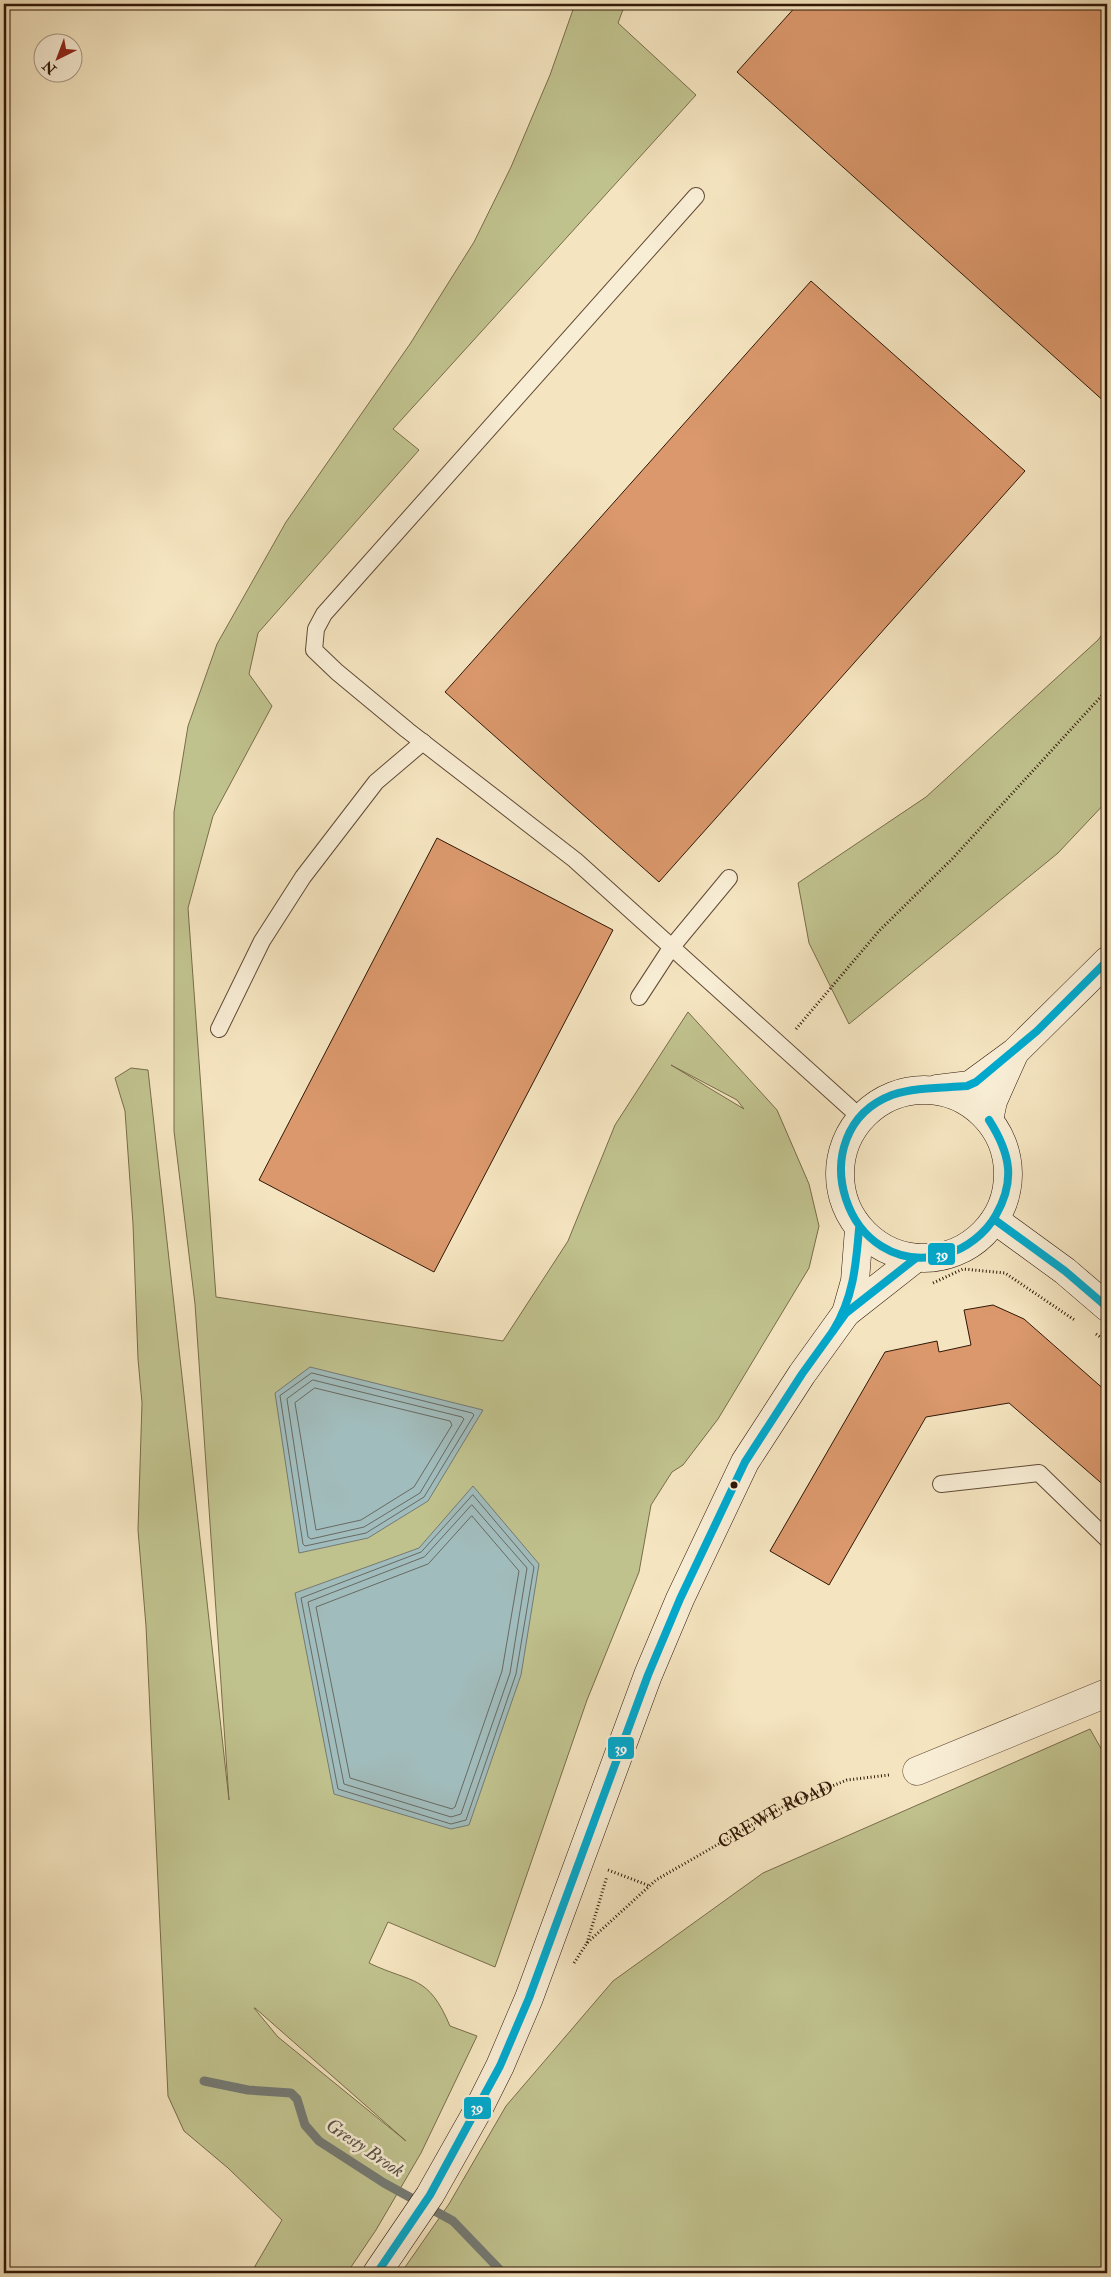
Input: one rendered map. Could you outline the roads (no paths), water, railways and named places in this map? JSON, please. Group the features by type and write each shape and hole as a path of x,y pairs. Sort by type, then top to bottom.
{"main road":[{"path":"934,1090 965,1100 989,1120 1003,1144 1008,1169 1006,1195 995,1220 974,1242 946,1256 916,1258 885,1249 859,1229 844,1203 839,1173 844,1143 860,1117 881,1100 907,1090 934,1090 970,1084 1015,1052 1107,961"},
{"path":"989,1120 994,1101 1015,1052"},
{"path":"995,1220 1065,1271 1107,1307"},
{"path":"846,1313 855,1281 859,1229"},
{"path":"377,2273 425,2204 478,2110 529,1998 628,1726 680,1599 745,1462 780,1406 846,1313 916,1258"},
{"path":"917,1771 1107,1693"}],"lane":[{"path":"696,196 324,614 316,629 314,650 337,672 423,742 575,860 860,1117"},
{"path":"219,1030 262,942 303,877 376,782 423,742"},
{"path":"639,997 671,948 729,878"},
{"path":"941,1484 1038,1473 1107,1539"}],"water":[{"path":"310,1367 483,1410 428,1501 368,1538 299,1553 275,1393"},
{"path":"473,1486 539,1564 521,1675 469,1825 451,1829 334,1794 295,1593 419,1548"}],"waterway":[{"name":"Gresty Brook","path":"204,2081 248,2090 291,2093 297,2099 305,2125 319,2141 384,2183 453,2221 503,2273"}]}
